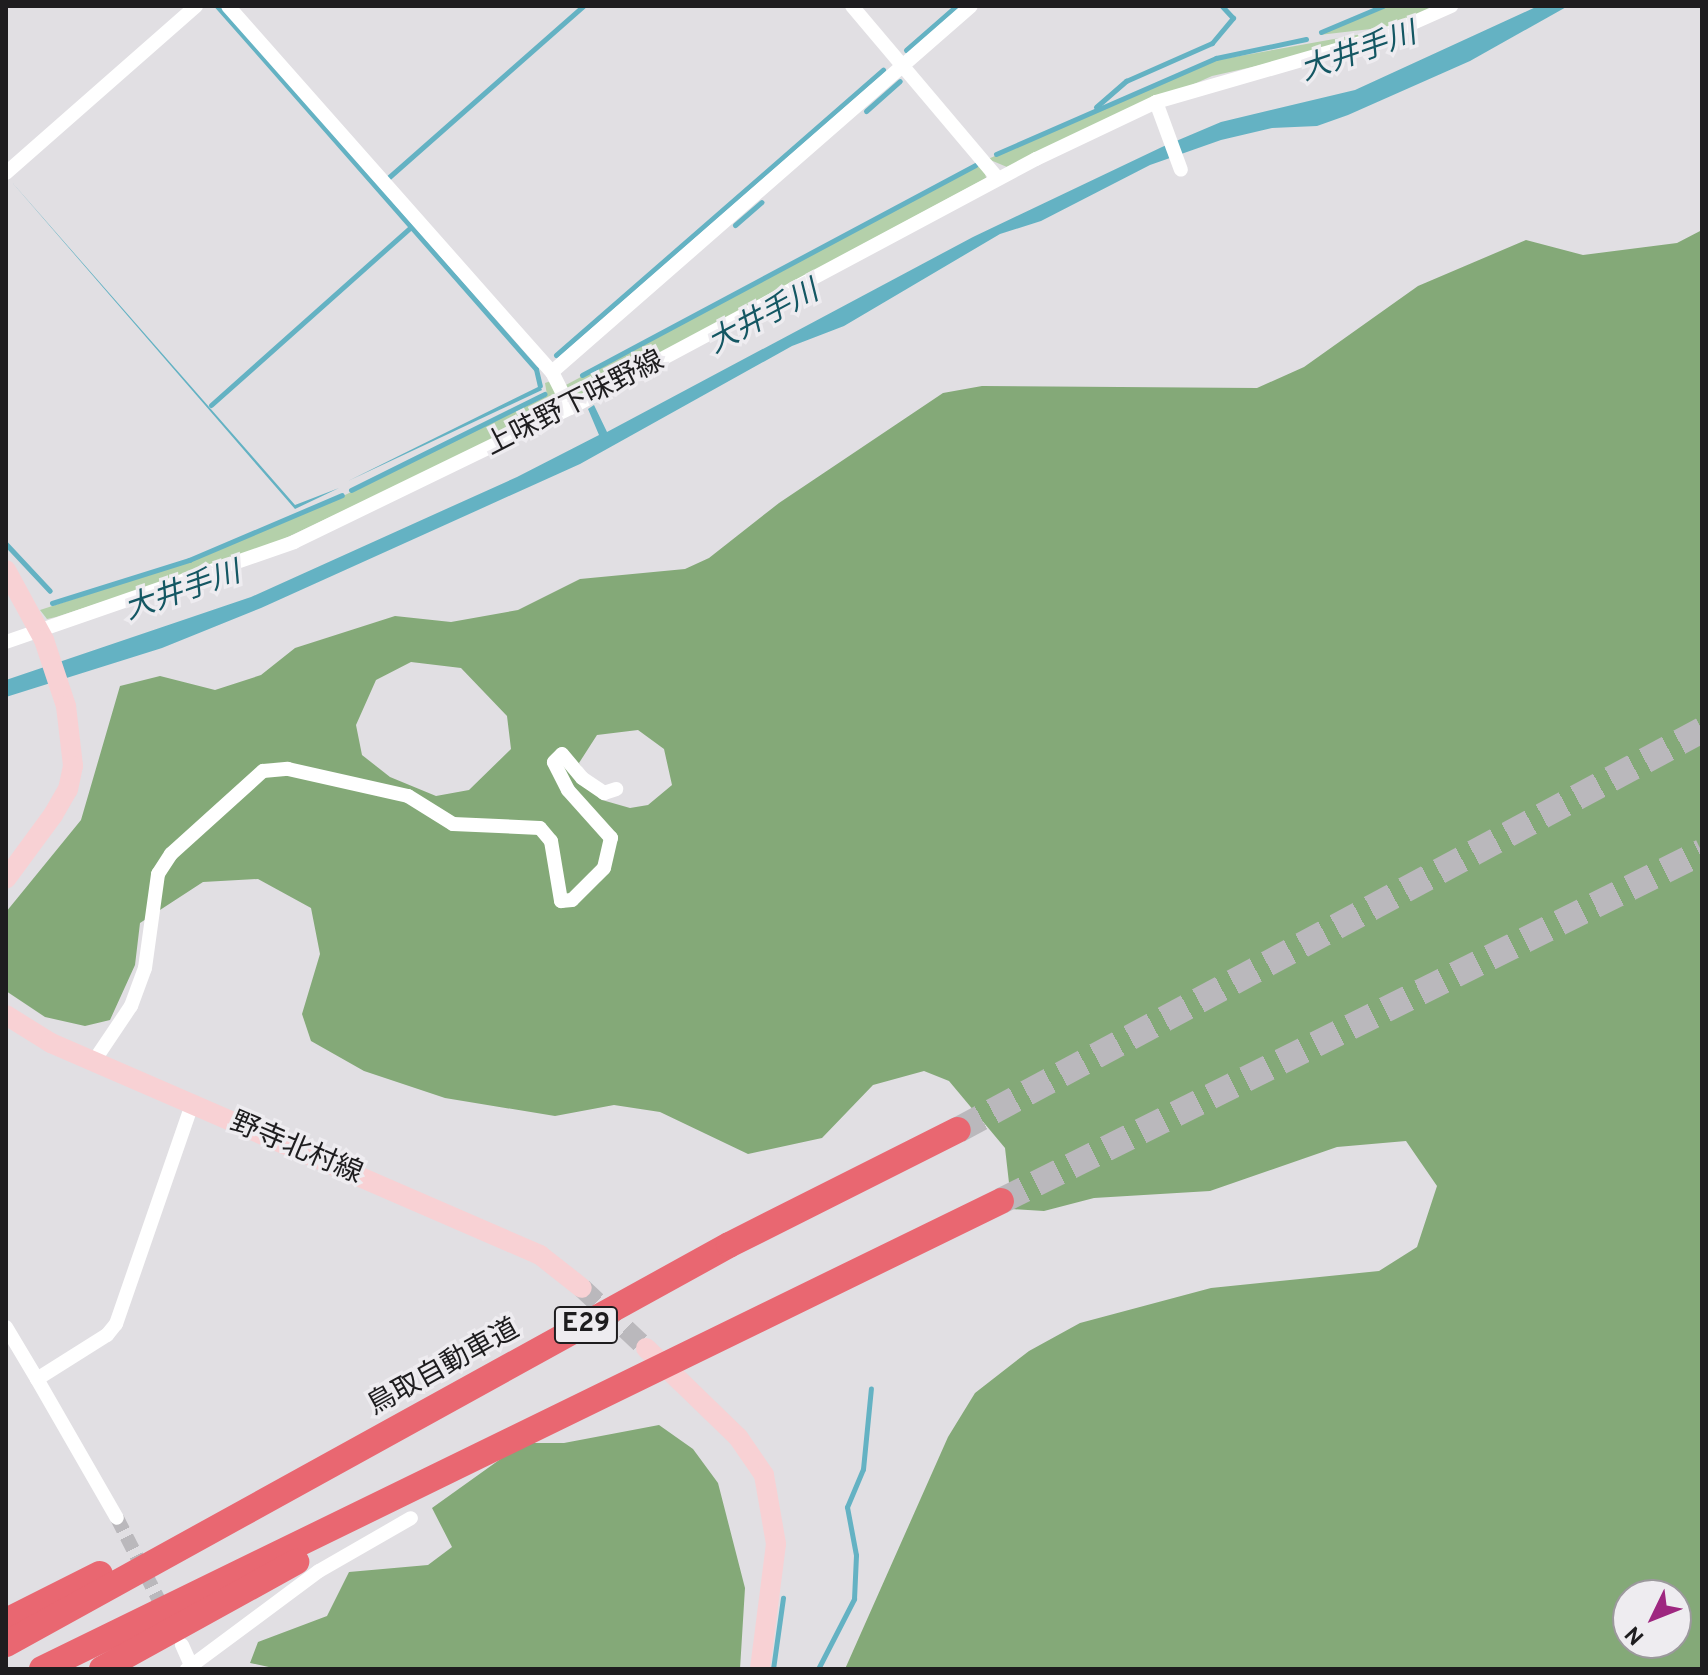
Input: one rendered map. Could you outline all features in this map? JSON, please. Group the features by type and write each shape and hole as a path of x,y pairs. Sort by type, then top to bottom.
{"highway":[{"name":"鳥取自動車道","path":"6,1644 219,1530 729,1245 958,1130"},
{"name":"E29","path":"42,1669 1001,1201"},
{"path":"102,1669 489,1449"},
{"path":"6,1621 158,1544 219,1530"}],"street":[{"path":"6,173 196,6"},
{"path":"228,6 552,372 570,408"},
{"path":"852,6 998,179"},
{"path":"552,372 971,6"},
{"name":"上味野下味野線","path":"6,642 42,633 294,542 570,408 998,179 1159,109 1381,37 1451,6"},
{"path":"1159,109 1181,170"},
{"path":"6,570 42,633 66,706 73,766 68,789 6,879"},
{"path":"94,1061 131,1006 145,968 150,899 158,874 171,854 263,771 288,769 408,796 453,824 540,828 551,841 556,893 561,901 572,900 604,868 611,838 568,790 554,762 562,754 582,778 604,793 616,789"},
{"name":"野寺北村線","path":"6,1015 94,1061 540,1255 582,1288"},
{"path":"37,1379 107,1335 116,1324 192,1104"},
{"path":"6,1327 117,1518"},
{"path":"646,1348 738,1437 764,1475 776,1544 760,1669"},
{"path":"182,1645 190,1668 319,1571 411,1518"}],"green space":[{"path":"1386,6 1442,6 1388,27 1319,35"},
{"path":"1373,32 1310,54 1212,76 1007,167 988,159 1217,60"},
{"path":"983,163 986,178 573,400 564,386"},
{"path":"1702,230 1702,1669 845,1669 948,1437 975,1393 1029,1351 1080,1323 1211,1288 1379,1271 1417,1247 1437,1186 1406,1141 1337,1147 1210,1191 1094,1198 1044,1211 1012,1209 1005,1148 949,1081 924,1071 873,1085 822,1138 748,1154 660,1112 614,1105 555,1116 445,1098 364,1071 311,1041 302,1014 320,954 311,908 258,879 203,882 140,923 135,965 110,1020 85,1026 45,1017 6,991 6,912 81,820 120,686 160,676 215,690 261,675 295,648 395,616 451,622 518,610 580,579 685,569 709,558 779,503 943,393 982,386 1257,388 1304,367 1418,286 1526,240 1583,255 1677,243","holes":["411,662 461,668 507,716 511,749 469,790 436,796 390,777 362,755 356,725 376,680","638,730 664,749 672,785 648,805 630,808 602,800 579,763 597,735"]},
{"path":"551,381 563,402 557,410 256,552 56,617 47,619 40,610 191,561 343,496 547,395 545,383"},
{"path":"659,1425 693,1449 718,1483 745,1588 740,1669 278,1669 250,1663 258,1642 327,1616 349,1572 428,1565 452,1547 432,1508 523,1443 564,1443"}],"water":[{"path":"1538,6 1568,6 1470,61 1348,115 1317,126 1272,128 1221,140 1150,165 1041,221 1000,234 844,326 792,346 580,464 261,608 162,648 6,697 6,680 251,597 517,477 599,435 588,409 594,405 607,432 973,237 1162,147 1221,122 1355,90"},
{"path":"10,180 295,505 339,488 295,509"},
{"path":"540,386 542,390 348,481"}],"waterway":[{"path":"217,6 536,369 540,386"},
{"path":"388,178 583,6"},
{"path":"906,50 956,6"},
{"path":"1096,107 1126,81 1212,43 1233,18 1222,6"},
{"path":"1321,32 1383,6"},
{"name":"大井手川","path":"996,154 1216,58 1306,39"},
{"path":"556,355 883,70"},
{"path":"866,111 900,81"},
{"path":"582,375 975,165"},
{"path":"735,225 761,202"},
{"path":"211,405 410,228"},
{"path":"351,490 544,394"},
{"name":"大井手川","path":"52,603 189,560 342,495"},
{"path":"6,544 50,591"},
{"path":"818,1669 854,1599 856,1555 847,1507 863,1469 871,1388"},
{"path":"773,1669 783,1598"}],"tunnel":[{"path":"958,1130 1702,730"},
{"path":"1001,1201 1702,852"},
{"path":"582,1288 646,1348"},
{"path":"117,1518 166,1614"}]}
